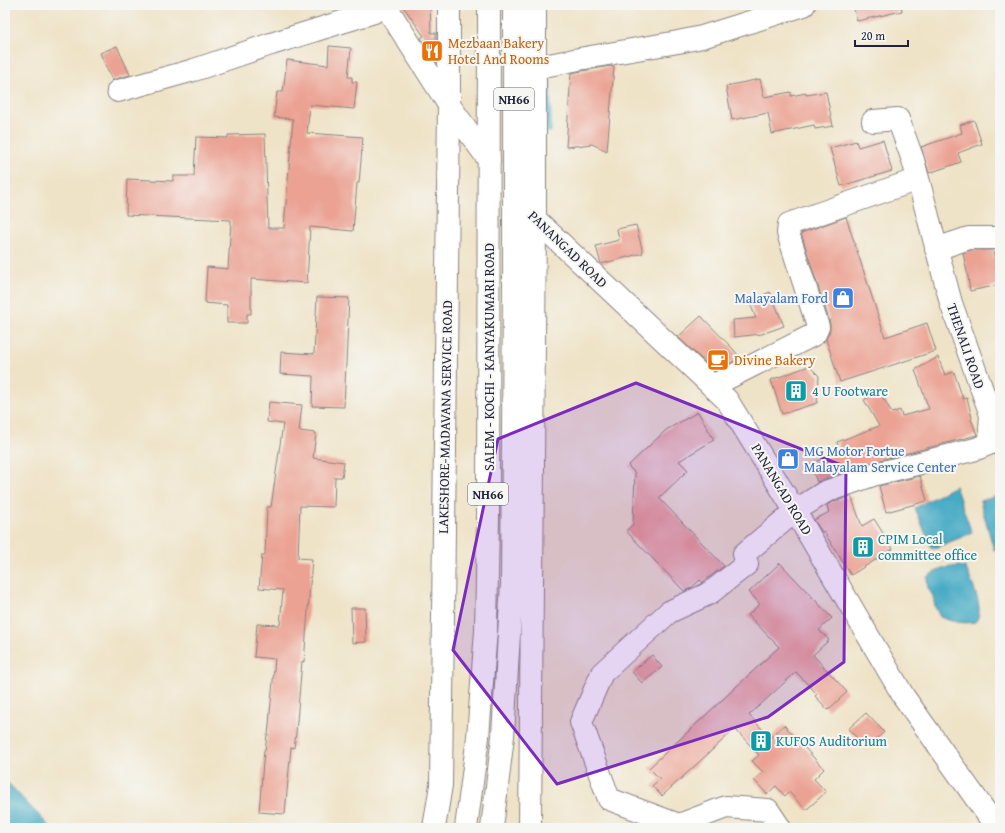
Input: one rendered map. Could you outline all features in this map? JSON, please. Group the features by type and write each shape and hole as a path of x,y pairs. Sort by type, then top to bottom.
{"main road":[{"path":"118,91 194,70 374,12 377,5"},
{"name":"PANANGAD ROAD","path":"385,5 449,104 514,194 534,218 727,400 795,511 904,696 996,821"},
{"name":"LAKESHORE-MADAVANA SERVICE ROAD","path":"434,828 442,785 449,5"},
{"name":"SALEM - KOCHI - KANYAKUMARI ROAD","path":"466,828 478,737 486,630 488,520 489,5"},
{"name":"SALEM - KOCHI - KANYAKUMARI ROAD","path":"492,828 503,736 512,583 514,5"},
{"path":"530,828 534,5"},
{"path":"534,68 702,37 804,5"},
{"name":"THENALI ROAD","path":"795,511 825,492 876,474 976,449 991,443 995,427 951,303 914,160 898,119 873,122"},
{"path":"712,386 815,334 818,327 788,233 789,224 907,183"},
{"path":"936,249 969,238 1000,238"},
{"path":"780,828 768,810 726,807 679,825 609,799 582,722 602,673 669,612 710,593 747,564 744,554 795,511"}],"highlighted area":[{"path":"636,383 846,467 844,662 768,717 557,784 453,650 498,439"}],"water":[{"path":"955,486 972,533 932,549 915,508"},
{"path":"1000,495 1000,549 994,550 980,501"},
{"path":"958,566 966,568 977,596 979,613 976,622 958,622 940,617 935,607 933,596 928,588 927,577 942,569"},
{"path":"5,780 51,828 5,828"}],"building":[{"path":"402,5 430,5 431,33 436,33 436,62 421,38 424,36"},
{"path":"853,5 901,5 902,11 857,21"},
{"path":"117,46 130,75 112,80 100,53"},
{"path":"329,46 351,48 348,77 352,77 352,82 357,82 354,109 310,105 307,133 363,137 353,231 310,227 307,283 251,279 251,314 247,314 247,323 227,323 227,305 205,303 207,267 228,269 231,220 126,215 127,179 173,181 173,176 194,176 196,137 228,138 228,135 265,134 268,228 284,228 293,119 274,117 277,92 283,92 287,60 328,65"},
{"path":"610,66 614,67 607,151 592,144 566,147 571,73"},
{"path":"760,79 764,97 791,92 791,96 806,93 806,95 826,92 833,126 815,129 814,125 772,134 768,113 732,120 726,86"},
{"path":"974,120 982,144 958,153 961,162 929,173 921,147 962,133 960,125"},
{"path":"883,140 892,171 841,186 830,148 856,141 858,147"},
{"name":"Malayalam Ford","path":"846,217 885,337 927,323 936,351 840,382 826,339 830,331 830,323 801,233"},
{"path":"636,225 643,253 601,264 596,246 619,240 617,229"},
{"path":"971,250 993,250 999,285 970,291 963,253"},
{"path":"770,292 784,326 762,334 734,337 733,320 756,318 749,301"},
{"path":"317,297 349,298 344,407 312,406 313,376 280,374 281,352 314,354"},
{"path":"701,316 740,358 714,371 678,337"},
{"path":"938,357 945,375 954,372 963,399 967,398 971,419 977,435 873,462 817,482 810,464 840,452 837,442 879,426 864,400 879,391 892,413 900,410 902,416 929,409 915,370"},
{"name":"4 U Footware","path":"809,366 819,376 817,403 782,414 771,380"},
{"path":"269,402 302,405 299,431 316,433 313,458 344,462 342,477 335,477 334,507 300,506 298,558 312,559 304,662 302,661 294,748 291,747 285,814 259,812 264,750 268,735 275,659 254,657 257,624 280,625 283,590 259,588 262,555 265,555 267,507 271,507 283,424 267,422"},
{"path":"698,412 714,440 679,461 688,470 659,498 724,566 703,583 700,580 691,588 684,591 626,531 633,524 635,473 628,466 666,430"},
{"path":"920,476 927,501 886,512 879,486"},
{"path":"851,496 862,526 874,519 893,549 851,575 824,532 822,532 814,520 829,512 827,506 830,503"},
{"path":"780,563 832,618 819,630 829,640 813,655 847,692 828,710 815,696 817,694 796,672 749,715 770,738 784,725 824,769 814,779 826,792 806,810 789,792 785,796 776,786 767,794 754,780 763,772 752,761 759,755 735,729 662,796 652,786 660,779 649,768 779,647 748,615 760,604 749,592"},
{"path":"351,608 365,608 366,642 352,643"},
{"path":"652,655 662,667 642,683 632,672"},
{"path":"866,713 884,732 867,748 848,729"}],"waterway":[{"path":"548,70 549,130"}],"place":[{"name":"Mezbaan Bakery Hotel And Rooms","path":"432,51"},
{"name":"Malayalam Ford","path":"843,298"},
{"name":"Divine Bakery","path":"718,360"},
{"name":"4 U Footware","path":"796,391"},
{"name":"MG Motor Fortue Malayalam Service Center","path":"788,459"},
{"name":"CPIM Local committee office","path":"863,547"},
{"name":"KUFOS Auditorium","path":"761,741"}]}
